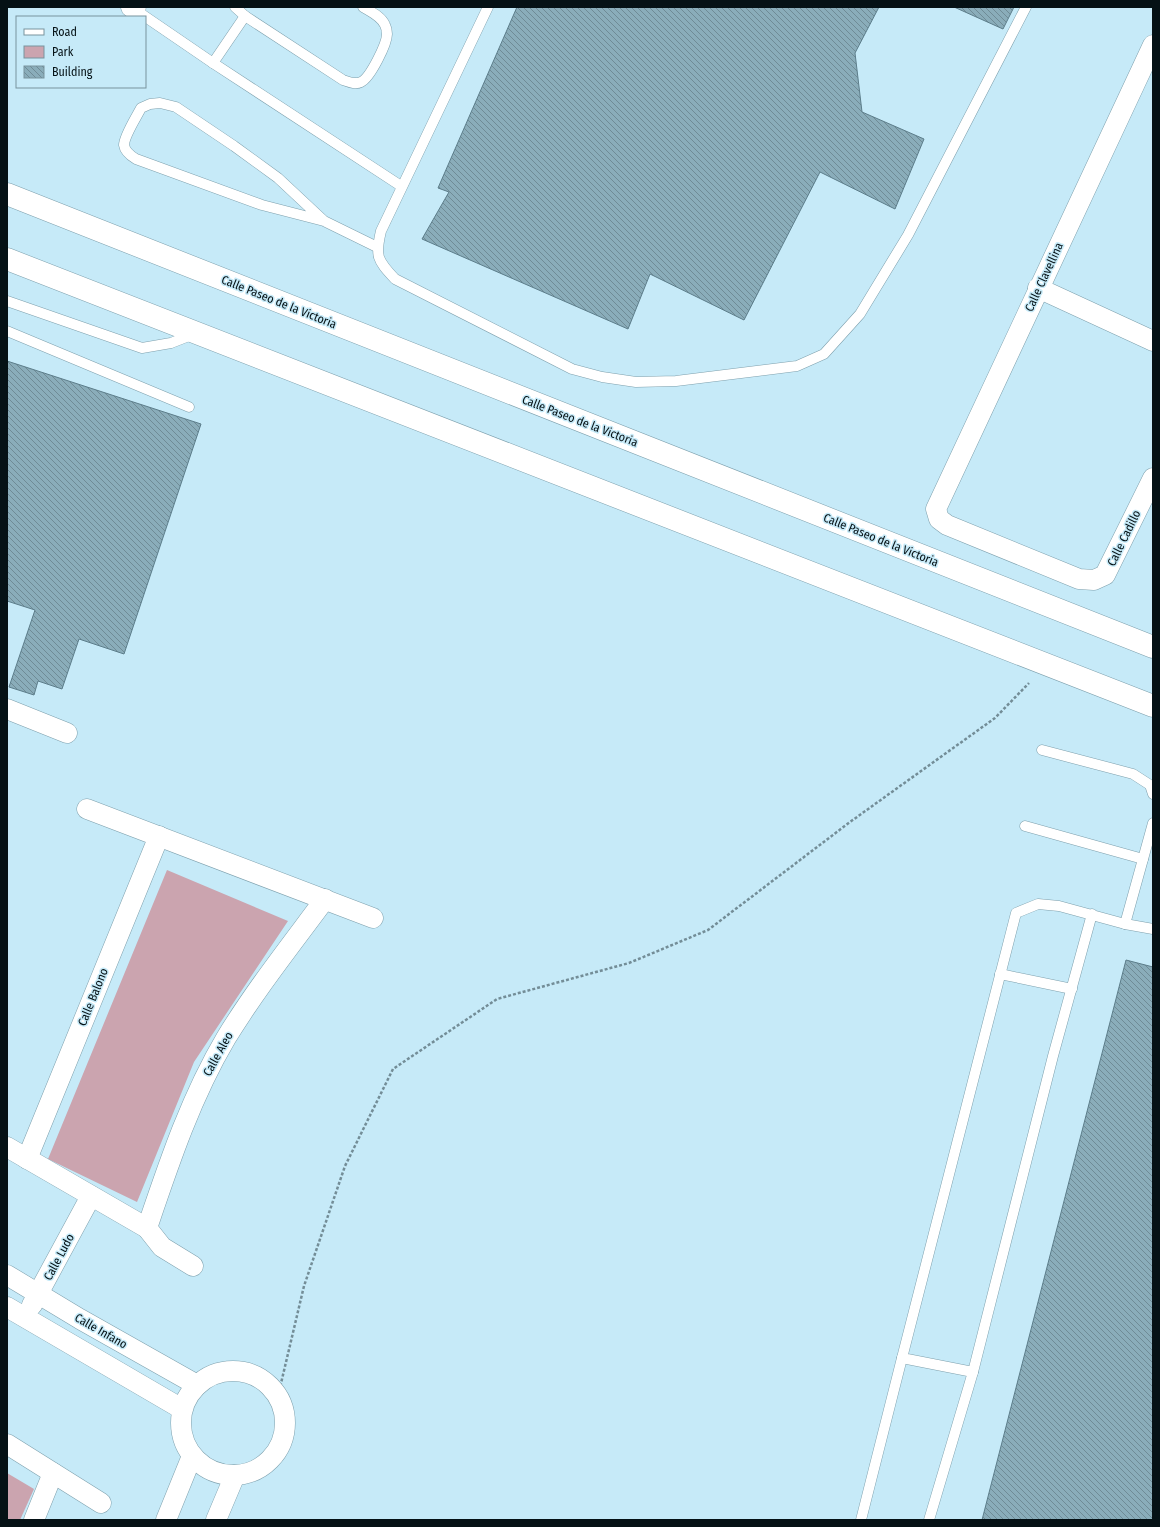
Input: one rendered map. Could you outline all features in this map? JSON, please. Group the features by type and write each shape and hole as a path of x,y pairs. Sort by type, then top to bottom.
{"main road":[{"name":"Calle Paseo de la Victoria","path":"7,194 1153,648"},
{"path":"7,259 1153,706"}],"street":[{"name":"Calle Clavellina","path":"1105,575 1094,580 1079,579 947,526 939,519 936,509 1038,288 1153,45"},
{"path":"1038,288 1153,341"},
{"name":"Calle Cadillo","path":"1105,575 1153,478"},
{"path":"7,709 67,733"},
{"path":"87,809 373,918"},
{"name":"Calle Balono","path":"27,1158 158,836"},
{"name":"Calle Aleo","path":"147,1228 175,1147 200,1088 226,1039 256,992 325,899"},
{"path":"7,1147 147,1228 162,1247 193,1266"},
{"name":"Calle Ludo","path":"26,1317 91,1196"},
{"name":"Calle Infano","path":"7,1275 197,1385"},
{"path":"7,1307 182,1409"},
{"path":"233,1370 247,1372 270,1386 278,1396 283,1408 285,1422 284,1435 279,1447 271,1458 260,1467 248,1472 235,1474 214,1471 204,1466 192,1456 182,1436 180,1423 182,1409 190,1392 208,1377 220,1372 233,1370"},
{"path":"7,1444 101,1503"},
{"path":"166,1520 192,1456"},
{"path":"34,1520 53,1473"},
{"path":"216,1520 235,1474"}],"lane":[{"path":"235,7 245,16 343,80 351,83 359,83 366,79 384,44 387,34 385,25 381,18 364,7"},
{"path":"488,7 401,186 381,231 377,247 381,264 395,279 572,369 602,377 636,382 676,380 797,366 824,354 860,314 908,234 1026,7"},
{"path":"134,8 145,16"},
{"path":"146,16 213,63 401,186"},
{"path":"213,63 245,16"},
{"path":"324,221 278,178 176,107 160,103 150,104 141,108 124,145 127,152 136,159 262,205 324,221 377,247"},
{"path":"7,301 142,348 170,343 198,333"},
{"path":"7,331 189,407"},
{"path":"1042,750 1133,774 1150,785 1153,794"},
{"path":"1125,924 1153,823"},
{"path":"1024,826 1143,859"},
{"path":"861,1520 1016,913 1038,904 1059,906 1125,924 1153,929"},
{"path":"929,1520 973,1372 1051,1064 1092,914"},
{"path":"1000,974 1072,989"},
{"path":"902,1358 973,1372"}],"path":[{"path":"278,1396 304,1286 345,1166 392,1069 497,999 629,963 708,930 850,822 995,718 1048,664"}],"green space":[{"path":"167,870 288,921 194,1062 137,1202 48,1159"},
{"path":"7,1473 34,1489 20,1520 7,1520"}],"building":[{"path":"517,7 879,7 855,53 862,112 924,139 895,209 820,172 744,320 650,274 628,329 422,239 449,192 438,188"},
{"path":"954,7 1014,7 1003,29"},
{"path":"7,361 201,424 124,654 79,639 62,689 38,681 34,695 9,687 35,610 7,601"},
{"path":"1126,960 1153,967 1153,1520 982,1520"}]}
